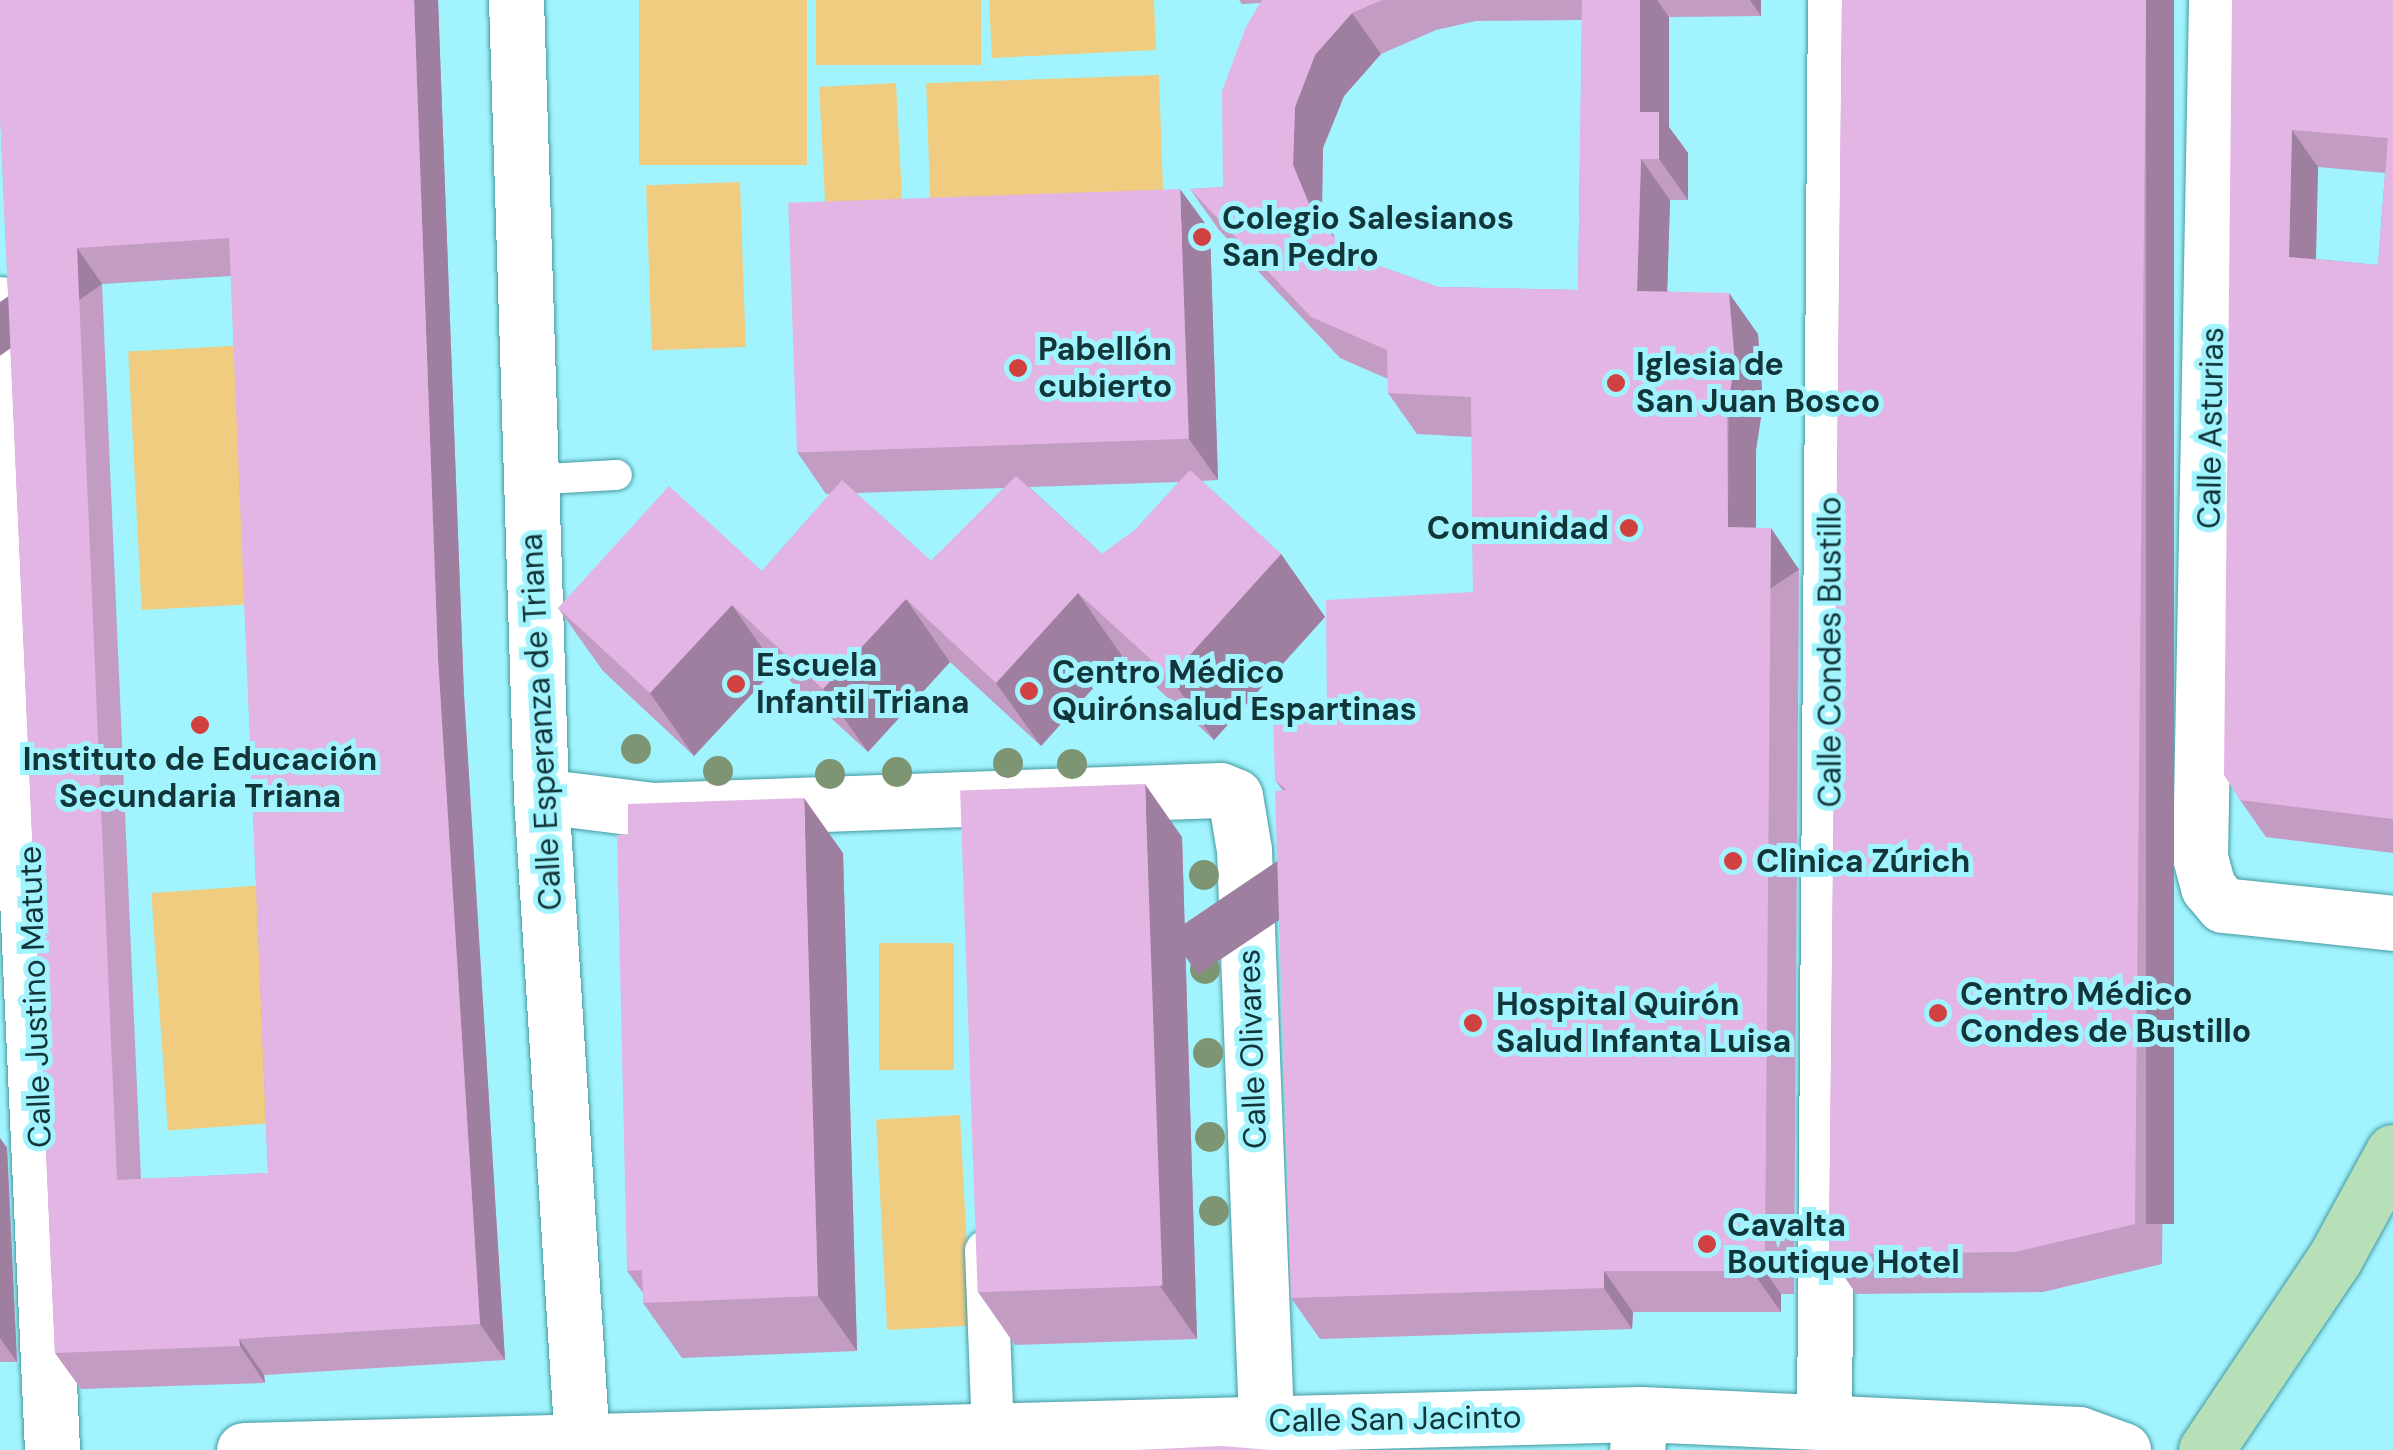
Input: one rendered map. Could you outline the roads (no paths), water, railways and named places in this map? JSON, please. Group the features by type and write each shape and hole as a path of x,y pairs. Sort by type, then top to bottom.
{"main road":[{"path":"2206,1450 2335,1258 2393,1152"}],"street":[{"name":"Calle Esperanza de Triana","path":"516,0 541,796 582,1444"},
{"name":"Calle Condes Bustillo","path":"1824,1423 1835,0"},
{"name":"Calle Asturias","path":"2216,0 2200,857 2208,886 2223,905 2393,923"},
{"name":"Calle Justino Matute","path":"0,304 16,900 52,1450"},
{"name":"Calle Olivares","path":"541,796 653,810 971,825 1118,798 1220,790 1235,796 1240,809 1266,1421"},
{"path":"985,1206 993,1431"},
{"name":"Calle San Jacinto","path":"244,1450 582,1444 1266,1421 1639,1432 1824,1423 2080,1434 2123,1450"}],"lane":[{"path":"529,480 617,474"}],"place":[{"name":"Colegio Salesianos San Pedro","path":"1202,237"},
{"name":"Pabellón cubierto","path":"1018,368"},
{"name":"Iglesia de San Juan Bosco","path":"1616,383"},
{"name":"Comunidad","path":"1629,528"},
{"name":"Escuela Infantil Triana","path":"736,684"},
{"name":"Centro Médico Quirónsalud Espartinas","path":"1029,691"},
{"name":"Instituto de Educación Secundaria Triana","path":"200,725"},
{"name":"Clinica Zúrich","path":"1733,861"},
{"name":"Centro Médico Condes de Bustillo","path":"1938,1013"},
{"name":"Hospital Quirón Salud Infanta Luisa","path":"1473,1023"},
{"name":"Cavalta Boutique Hotel","path":"1707,1244"}]}
